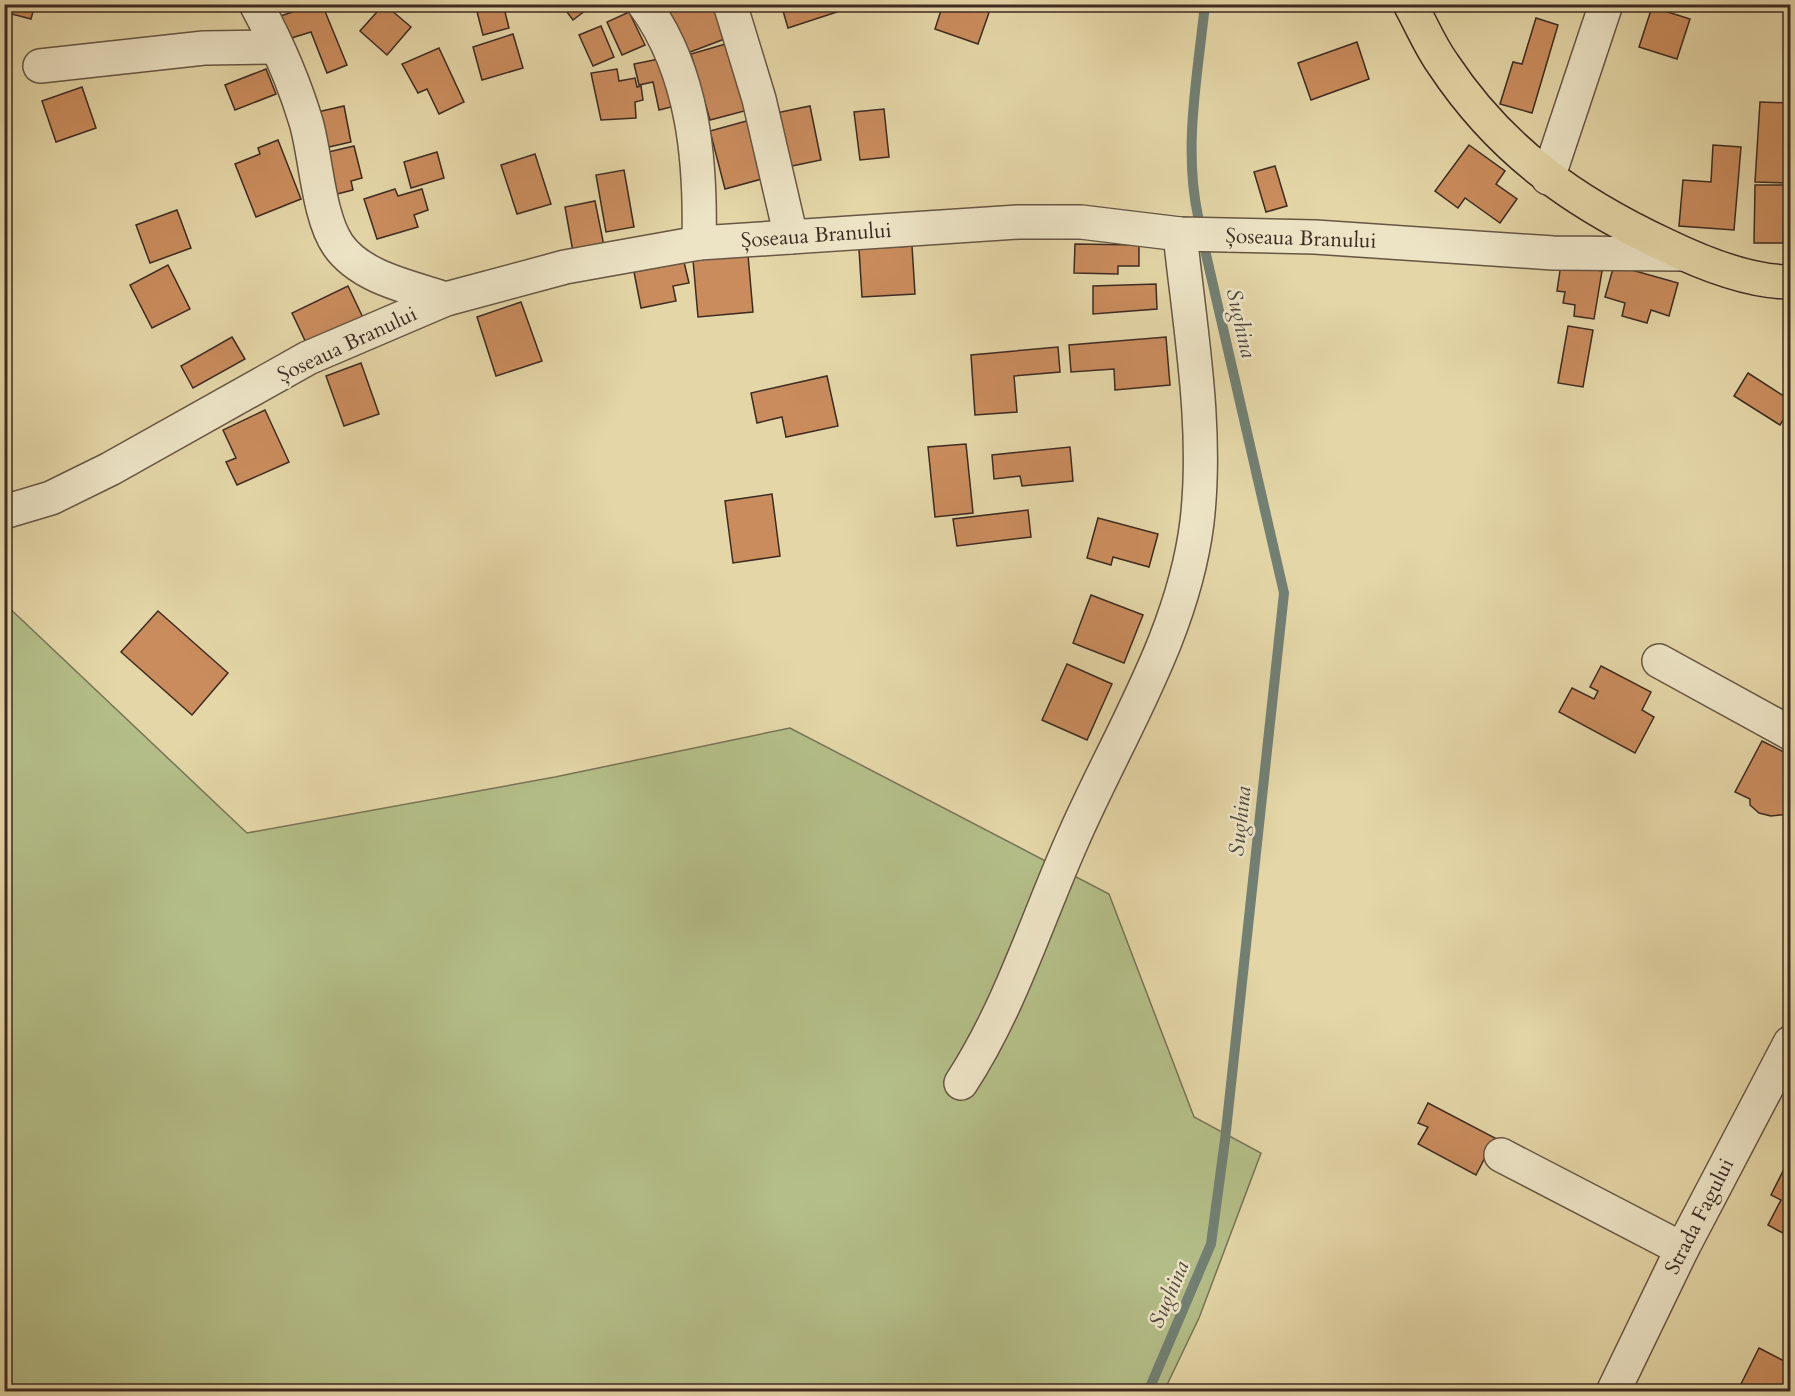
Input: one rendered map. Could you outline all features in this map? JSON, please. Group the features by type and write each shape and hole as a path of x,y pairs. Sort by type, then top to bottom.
{"main road":[{"name":"Șoseaua Branului","path":"1410,4 1442,62 1463,94 1491,127 1548,178 1588,206 1683,254 1730,270 1791,282"}],"street":[{"path":"256,4 306,122 325,210 338,244 354,261 380,277 446,299"},
{"path":"644,4 671,54 687,99 700,184 699,243"},
{"path":"730,4 759,99 790,237"},
{"path":"1548,178 1606,4"},
{"path":"40,66 204,48 276,47"},
{"name":"Șoseaua Branului","path":"4,512 61,493 110,469 308,358 446,299 565,267 699,243 1018,222 1081,222 1180,234 1315,237 1553,253 1683,254"},
{"path":"961,1083 995,1025 1021,968 1072,840 1162,649 1186,582 1197,522 1200,464 1197,396 1180,234"},
{"path":"1659,661 1791,733"},
{"name":"Strada Fagului","path":"1613,1392 1682,1249 1791,1043"},
{"path":"1501,1155 1682,1249"}],"green space":[{"path":"4,603 247,833 555,777 790,728 1109,894 1194,1117 1261,1153 1199,1318 1164,1391 5,1391"}],"building":[{"path":"4,4 35,4 31,19 4,12"},
{"path":"315,4 322,4 347,65 327,73 311,32 285,40 275,18"},
{"path":"384,4 411,27 387,55 360,31"},
{"path":"475,4 503,4 509,28 483,35"},
{"path":"561,4 594,4 573,20"},
{"path":"668,4 700,4 702,10 718,4 735,35 677,57 659,8"},
{"path":"781,4 847,4 849,8 788,28"},
{"path":"943,4 992,4 978,44 935,29"},
{"path":"1652,7 1690,19 1677,59 1639,47"},
{"path":"629,12 645,45 622,55 607,22"},
{"path":"1536,18 1558,25 1532,113 1500,104 1513,62 1522,64"},
{"path":"601,26 614,57 593,66 579,35"},
{"path":"513,34 523,68 482,80 473,47"},
{"path":"1357,42 1369,79 1311,100 1298,63"},
{"path":"729,43 748,110 710,120 691,54"},
{"path":"439,48 464,102 439,114 427,89 418,93 402,64"},
{"path":"664,58 675,106 659,110 653,82 639,85 634,64"},
{"path":"266,69 276,94 235,110 225,85"},
{"path":"617,69 619,81 635,78 637,87 641,86 643,100 635,102 636,118 601,120 591,73"},
{"path":"82,87 96,128 56,142 42,101"},
{"path":"1760,102 1790,103 1788,183 1755,182"},
{"path":"344,106 351,142 320,149 313,113"},
{"path":"810,106 821,160 787,167 776,113"},
{"path":"884,109 889,157 860,160 854,112"},
{"path":"754,119 769,177 725,189 710,131"},
{"path":"278,140 301,199 256,217 235,164 260,154 258,148"},
{"path":"1469,145 1505,171 1496,184 1517,199 1500,223 1465,198 1458,208 1435,191"},
{"path":"1713,145 1741,147 1734,230 1679,226 1683,180 1711,182"},
{"path":"354,146 362,178 351,181 353,190 333,195 324,153"},
{"path":"437,152 444,178 411,188 404,162"},
{"path":"535,154 551,204 517,214 501,165"},
{"path":"1275,166 1287,206 1266,212 1254,172"},
{"path":"624,170 634,227 606,232 596,175"},
{"path":"1755,185 1784,185 1783,243 1754,243"},
{"path":"395,189 398,196 422,189 428,210 414,215 418,227 377,239 364,199"},
{"path":"595,201 604,246 573,252 565,207"},
{"path":"177,210 191,248 150,263 136,225"},
{"path":"1075,244 1139,245 1139,266 1118,266 1118,274 1074,273"},
{"path":"912,246 915,294 862,297 859,249"},
{"path":"748,255 753,312 698,317 693,260"},
{"path":"684,262 689,283 673,286 676,301 641,308 634,272"},
{"path":"1561,264 1602,271 1594,319 1574,316 1575,305 1563,303 1565,292 1557,291"},
{"path":"168,265 190,309 152,328 130,285"},
{"path":"1614,265 1678,283 1669,316 1651,310 1647,323 1622,316 1625,303 1605,297"},
{"path":"1156,284 1157,309 1093,314 1093,286"},
{"path":"348,286 365,322 309,349 292,313"},
{"path":"521,302 542,361 496,376 477,317"},
{"path":"1568,326 1593,330 1583,387 1558,383"},
{"path":"232,337 245,359 193,388 181,366"},
{"path":"1166,337 1170,385 1115,390 1114,369 1071,372 1069,345"},
{"path":"1058,347 1060,372 1014,376 1017,412 975,415 971,355"},
{"path":"361,363 379,414 344,426 326,376"},
{"path":"1748,373 1790,400 1790,409 1780,425 1734,396"},
{"path":"827,376 838,426 786,437 782,417 757,423 751,393"},
{"path":"265,410 289,462 237,485 226,462 236,458 223,430"},
{"path":"966,444 973,513 935,517 928,447"},
{"path":"1070,447 1073,481 1022,486 1020,476 994,479 992,455"},
{"path":"772,494 780,556 733,563 725,501"},
{"path":"1028,510 1031,537 957,546 953,519"},
{"path":"1098,518 1158,534 1149,567 1113,557 1111,565 1087,558"},
{"path":"1091,595 1143,615 1124,663 1073,643"},
{"path":"158,611 228,673 192,715 121,652"},
{"path":"1067,664 1112,684 1087,740 1042,720"},
{"path":"1601,666 1651,692 1642,710 1654,717 1635,753 1559,712 1572,688 1594,699 1598,691 1590,687"},
{"path":"1762,741 1790,755 1790,814 1771,816 1759,813 1750,805 1750,799 1735,792"},
{"path":"1428,1103 1495,1138 1476,1175 1418,1144 1428,1127 1418,1123"},
{"path":"1790,1157 1790,1237 1768,1225 1781,1200 1771,1195"},
{"path":"1759,1348 1790,1364 1790,1392 1737,1392"}],"waterway":[{"name":"Sughina","path":"1198,216 1194,190 1192,137 1205,4"},
{"name":"Sughina","path":"1148,1392 1211,1244 1225,1140 1284,593 1205,250"}]}
